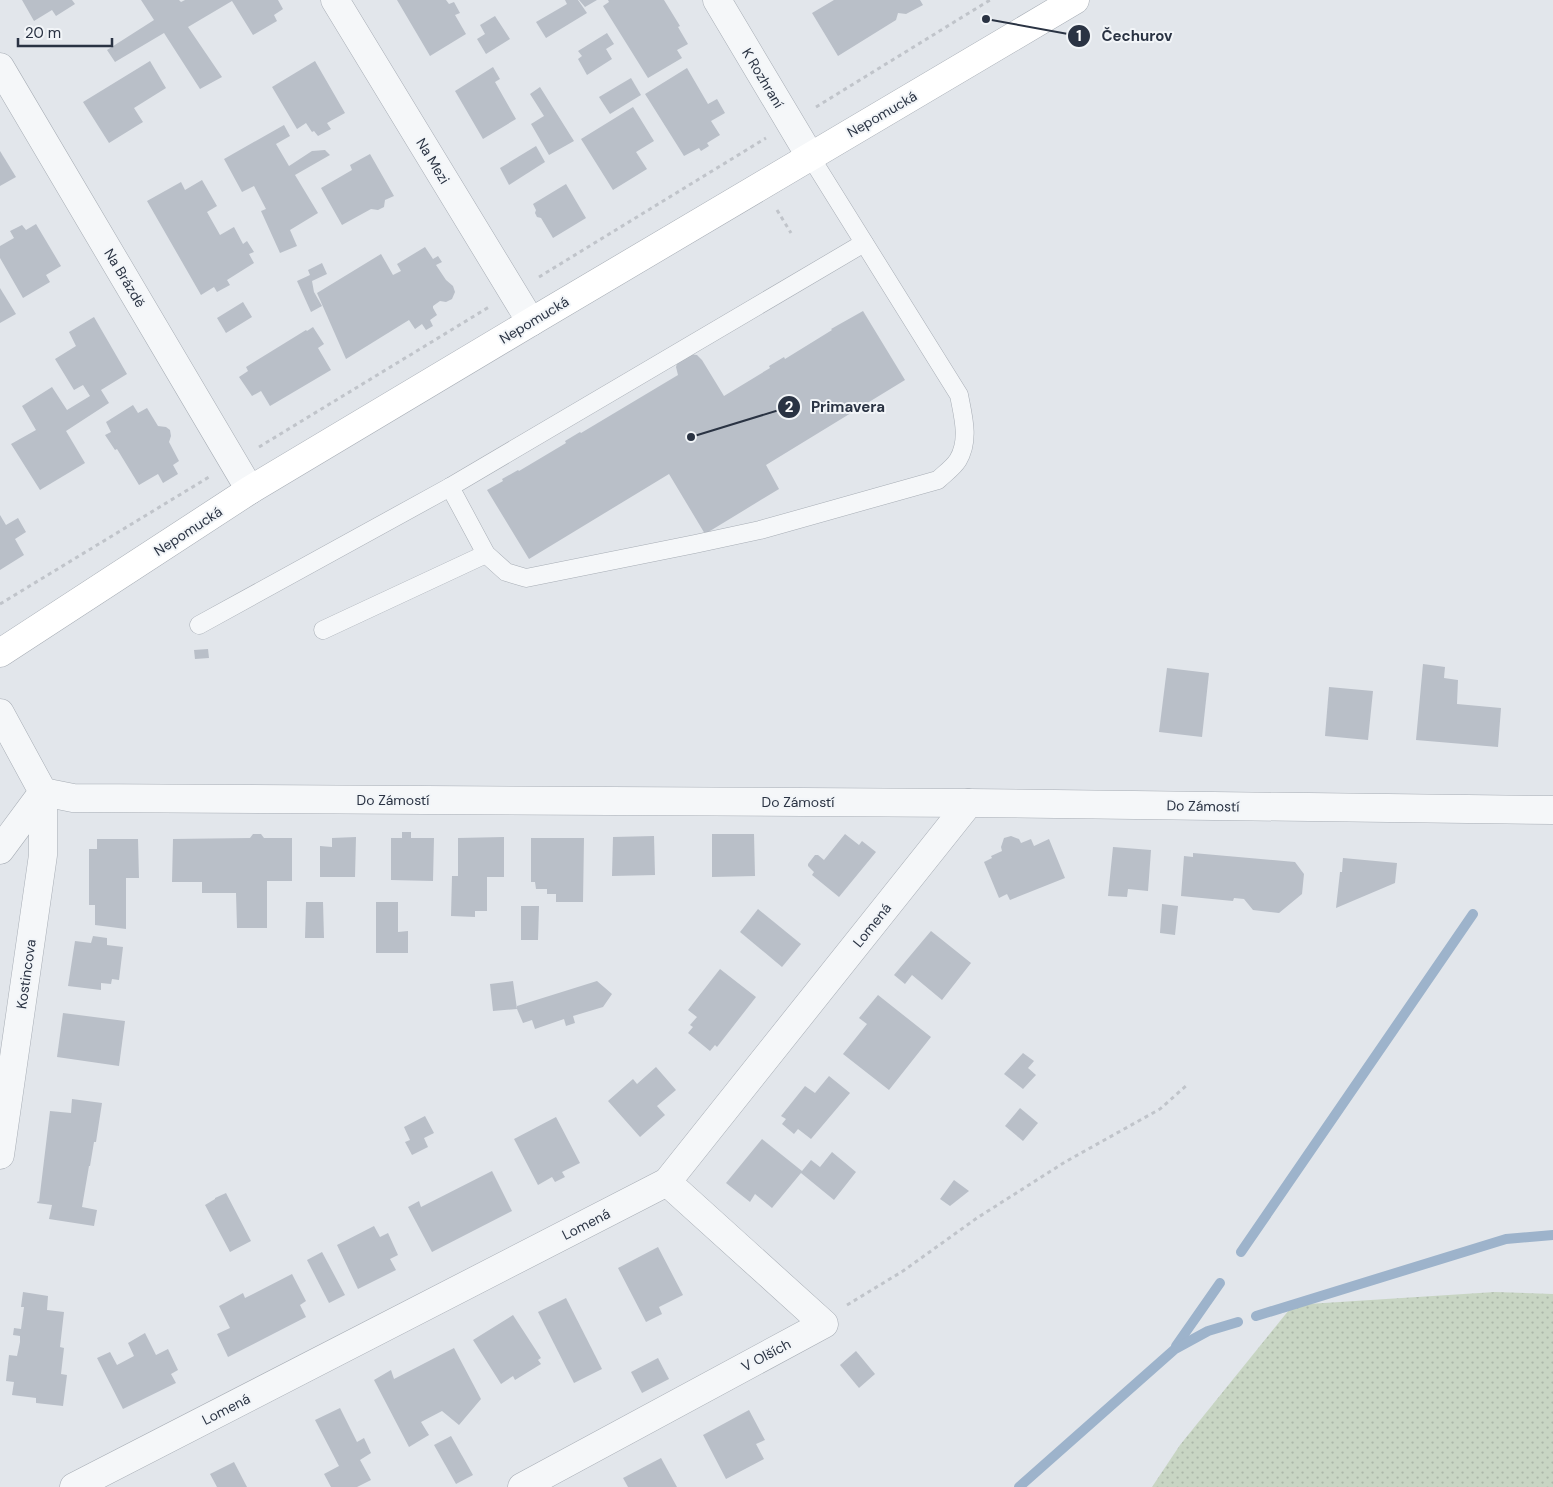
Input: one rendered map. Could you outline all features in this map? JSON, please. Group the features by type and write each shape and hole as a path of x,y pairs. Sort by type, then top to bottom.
{"street":[{"name":"Na Mezi","path":"335,0 531,322"},
{"name":"K Rozhraní","path":"717,0 810,156"},
{"name":"Nepomucká","path":"0,653 250,490 1075,0"},
{"name":"Na Brázdě","path":"0,67 250,490"},
{"path":"0,712 43,792 0,850"},
{"name":"Do Zámostí","path":"43,792 73,798 969,803 1553,810"},
{"name":"Kostincova","path":"0,1155 43,855 43,792"},
{"name":"Lomená","path":"74,1487 667,1182 969,803"},
{"path":"667,1182 824,1324"},
{"name":"V Olších","path":"522,1487 824,1324"}],"lane":[{"path":"450,487 486,554 506,572 526,578 760,530 938,480 958,461 964,442 965,421 959,394 810,156"},
{"path":"200,626 450,487 864,243"},
{"path":"323,630 486,554"}],"path":[{"path":"824,1324 844,1307 903,1271 977,1218 1065,1162 1160,1109 1187,1085"}],"green space":[{"path":"1495,1292 1553,1294 1553,1487 1152,1487 1180,1445 1293,1305"}],"building":[{"path":"22,0 72,0 75,4 56,16 52,10 34,21"},
{"path":"141,0 179,0 181,2 185,0 278,0 283,9 274,15 277,21 253,35 232,1 188,27 222,77 200,89 164,33 115,62 107,50 154,20"},
{"path":"397,0 446,0 449,4 454,2 460,13 455,15 466,34 430,56"},
{"path":"565,0 578,0 587,13 546,38 536,22 567,4"},
{"path":"579,0 597,0 585,7"},
{"path":"608,0 664,0 680,26 678,27 688,44 677,50 682,58 648,78 603,6 609,2"},
{"path":"834,0 920,0 923,5 906,14 898,13 896,20 838,56 812,13"},
{"path":"495,16 510,39 486,54 477,39 485,34 480,25"},
{"path":"607,33 614,44 606,49 612,59 587,75 578,59 582,56 578,51"},
{"path":"150,61 166,88 134,108 143,122 109,143 83,102"},
{"path":"315,61 345,113 327,123 331,129 318,136 314,131 312,132 306,123 297,129 272,87"},
{"path":"493,67 500,79 495,82 516,119 483,139 455,91"},
{"path":"687,68 708,104 717,99 725,113 711,121 720,135 707,143 709,146 701,151 699,148 684,156 645,94"},
{"path":"631,78 641,95 610,114 599,97"},
{"path":"540,87 574,141 549,155 531,124 544,116 530,94"},
{"path":"633,107 654,141 636,152 647,169 613,190 581,139"},
{"path":"284,125 290,136 276,144 289,166 312,151 325,150 330,155 295,175 318,213 290,230 297,246 280,253 261,211 266,209 254,186 242,192 224,159"},
{"path":"536,146 545,162 509,185 500,168"},
{"path":"0,151 16,177 0,186"},
{"path":"370,154 394,196 385,200 384,207 378,210 371,209 342,225 321,188 352,170 350,165"},
{"path":"202,180 217,206 207,212 220,235 234,227 243,244 247,241 254,252 249,254 254,263 227,280 230,285 217,292 214,287 201,295 147,201 181,182 185,190"},
{"path":"566,184 586,218 553,238 541,218 537,217 533,204"},
{"path":"36,224 61,266 46,275 50,282 23,298 0,258 0,246 14,238 10,231 22,225 26,230"},
{"path":"425,247 433,259 438,256 442,262 436,265 446,280 453,286 455,292 452,299 446,302 440,301 433,306 437,315 430,320 433,326 426,330 422,324 415,329 409,320 346,359 317,293 381,254 393,275 401,271 397,264"},
{"path":"322,263 327,274 312,281 314,292 322,306 311,312 297,281 310,275 308,270"},
{"path":"0,288 16,314 0,323"},
{"path":"243,302 252,317 226,333 217,318"},
{"path":"863,311 905,380 766,465 779,489 705,534 669,474 529,559 487,490 503,481 502,479 566,443 565,441 678,375 676,367 678,360 690,354 697,355 702,360 724,396 770,368 769,366 784,357 785,359"},
{"path":"94,317 127,374 101,390 109,403 66,431 85,463 40,490 11,444 36,430 22,406 52,387 67,410 90,396 83,385 74,390 55,359 76,346 69,332"},
{"path":"313,327 324,344 318,348 331,370 270,406 261,391 252,396 239,377 248,371 246,367"},
{"path":"133,405 138,413 147,408 158,426 166,427 170,430 169,442 179,461 173,465 178,474 163,483 158,474 139,485 117,449 115,450 105,435 111,432 106,422"},
{"path":"0,515 6,525 18,518 26,532 15,539 24,555 0,570"},
{"path":"208,649 209,658 195,659 194,650"},
{"path":"1423,664 1445,667 1444,678 1458,680 1457,704 1501,708 1498,747 1416,740"},
{"path":"1167,668 1209,673 1202,737 1159,732"},
{"path":"1329,687 1373,691 1368,740 1325,736"},
{"path":"402,832 411,832 411,838 434,838 433,881 391,880 391,838 402,838"},
{"path":"253,834 261,834 264,838 292,838 292,881 267,881 267,928 237,928 236,893 202,893 202,882 172,882 173,839 250,838"},
{"path":"712,834 754,834 755,876 712,877"},
{"path":"845,834 859,845 862,841 876,852 839,897 812,875 814,872 808,864 815,855 824,860"},
{"path":"654,836 655,875 612,876 613,837"},
{"path":"1011,836 1019,839 1021,843 1031,839 1034,846 1049,839 1065,878 1010,900 1007,894 999,898 984,862 1002,851 1001,847 1004,838"},
{"path":"356,837 355,877 320,877 320,846 332,847 332,838"},
{"path":"504,837 504,877 487,877 487,911 475,911 475,917 451,916 452,876 458,876 458,838"},
{"path":"531,838 584,838 583,902 556,902 556,894 547,894 547,889 536,889 535,882 531,882"},
{"path":"97,839 138,839 139,878 126,878 126,929 95,925 95,905 89,905 89,849 97,849"},
{"path":"1113,847 1151,850 1148,891 1128,889 1127,897 1108,896"},
{"path":"1193,853 1295,862 1304,874 1302,894 1279,913 1253,910 1244,899 1234,898 1233,901 1181,896 1184,856 1193,857"},
{"path":"1343,858 1397,863 1395,883 1336,908"},
{"path":"306,902 323,902 324,938 305,938"},
{"path":"376,902 398,902 398,932 408,931 408,953 376,953"},
{"path":"1162,904 1178,906 1175,935 1160,933"},
{"path":"521,906 539,906 538,940 521,940"},
{"path":"758,909 801,944 782,967 740,932"},
{"path":"931,931 971,963 942,1000 912,975 905,984 894,975"},
{"path":"93,936 107,938 107,945 123,947 119,980 112,979 111,984 101,983 101,990 68,986 75,941 91,943"},
{"path":"720,969 756,997 717,1047 715,1045 710,1051 688,1033 693,1027 690,1025 697,1017 688,1010"},
{"path":"513,981 517,1009 493,1011 490,984"},
{"path":"597,981 612,994 603,1007 573,1016 575,1023 566,1026 564,1019 535,1029 532,1020 523,1023 517,1006"},
{"path":"878,995 931,1037 889,1090 843,1054 867,1024 859,1018"},
{"path":"63,1013 125,1021 119,1066 57,1057"},
{"path":"1023,1053 1034,1061 1028,1068 1036,1075 1023,1089 1004,1074"},
{"path":"656,1067 676,1090 657,1106 665,1115 640,1137 608,1101 633,1079 637,1084"},
{"path":"829,1076 850,1093 811,1139 798,1129 794,1134 782,1124 786,1119 781,1116 805,1086 815,1093"},
{"path":"72,1099 102,1103 82,1207 97,1210 94,1226 49,1219 52,1205 37,1203 39,1202 50,1111 71,1113"},
{"path":"1020,1108 1038,1123 1023,1141 1005,1126"},
{"path":"425,1116 434,1133 424,1138 428,1147 412,1155 405,1142 410,1140 404,1127"},
{"path":"556,1117 580,1163 562,1172 565,1177 555,1182 552,1177 538,1185 514,1139"},
{"path":"762,1139 802,1171 811,1160 820,1167 832,1152 856,1172 834,1200 801,1173 772,1208 755,1194 750,1202 726,1183"},
{"path":"492,1171 512,1211 432,1252 408,1207 419,1201 421,1207"},
{"path":"954,1180 969,1191 950,1206 940,1199"},
{"path":"226,1193 251,1241 230,1252 205,1205"},
{"path":"374,1226 380,1237 388,1233 398,1255 390,1259 396,1270 358,1289 337,1245"},
{"path":"658,1247 683,1295 659,1307 662,1314 646,1322 618,1268"},
{"path":"322,1252 345,1295 329,1303 307,1260"},
{"path":"292,1274 306,1301 300,1305 306,1317 228,1357 217,1334 230,1328 219,1306 243,1293 245,1298"},
{"path":"23,1292 48,1296 47,1310 64,1312 60,1347 64,1348 61,1374 67,1375 63,1406 36,1403 36,1398 12,1395 14,1382 6,1381 9,1355 17,1356 20,1342 20,1336 13,1335 14,1328 21,1329 24,1307 21,1307"},
{"path":"566,1298 602,1369 574,1383 538,1312"},
{"path":"513,1315 541,1358 538,1360 541,1364 515,1380 513,1376 501,1384 473,1340"},
{"path":"145,1333 156,1355 168,1349 178,1370 171,1374 176,1383 123,1409 97,1358 110,1352 117,1365 134,1356 128,1343"},
{"path":"454,1348 481,1399 459,1425 442,1411 421,1422 429,1435 409,1447 374,1380 391,1370 394,1379"},
{"path":"856,1351 875,1374 859,1388 840,1365"},
{"path":"658,1358 669,1379 642,1393 631,1372"},
{"path":"340,1408 357,1442 364,1438 371,1453 360,1460 371,1480 357,1487 331,1487 324,1474 339,1466 315,1420"},
{"path":"749,1410 765,1440 756,1444 764,1459 726,1479 703,1435"},
{"path":"451,1436 473,1475 456,1484 434,1445"},
{"path":"661,1458 677,1487 628,1487 623,1478"},
{"path":"234,1462 247,1487 217,1487 210,1474"}],"waterway":[{"path":"1241,1252 1473,914"},
{"path":"1256,1316 1506,1239 1553,1235"},
{"path":"1176,1346 1220,1283"},
{"path":"1019,1487 1175,1349 1208,1331 1238,1322"}],"place":[{"name":"Čechurov","path":"986,19"},
{"name":"Primavera","path":"691,437"}]}
